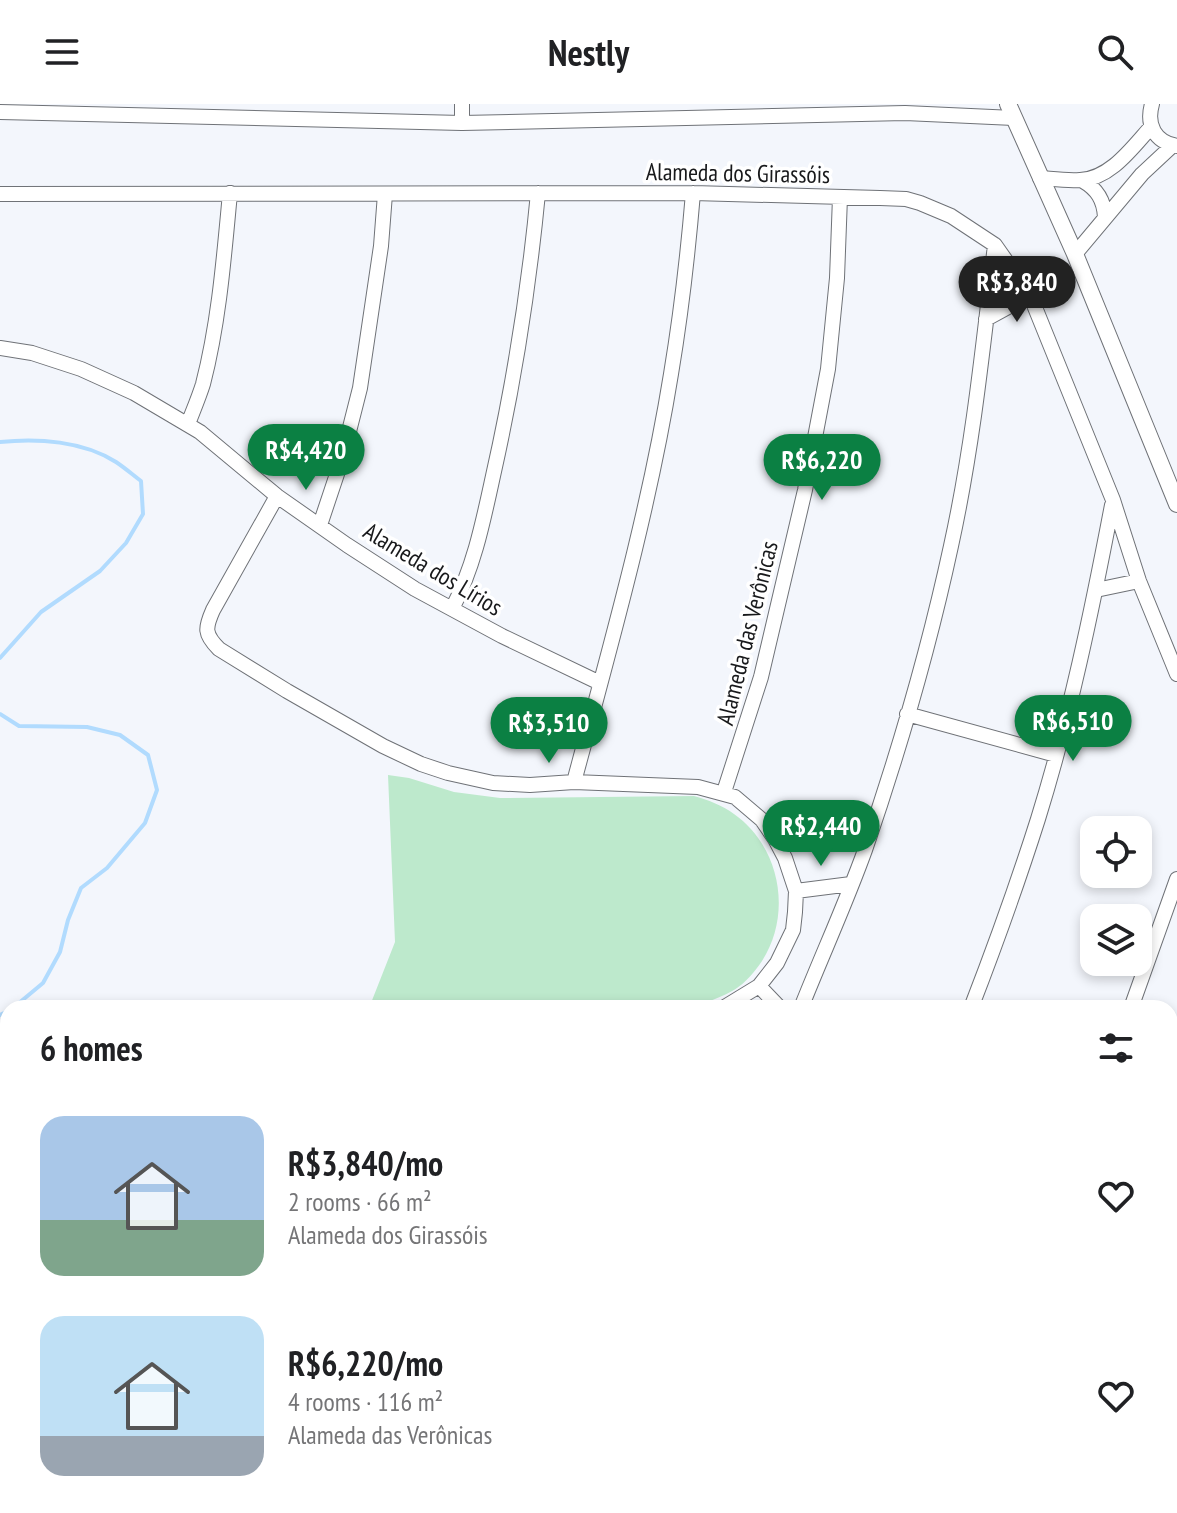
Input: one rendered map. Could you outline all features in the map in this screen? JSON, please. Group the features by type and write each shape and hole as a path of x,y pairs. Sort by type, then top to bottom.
{"street":[{"path":"462,104 462,123"},
{"path":"1075,254 1142,174 1174,146 1163,142 1151,127 1152,104"},
{"path":"0,112 462,123 903,108 1011,111 1075,254 1177,504"},
{"path":"1040,178 1083,181 1102,175 1131,150 1151,127"},
{"path":"1083,181 1101,198 1105,217"},
{"path":"188,424 202,386 211,346 220,294 230,193"},
{"path":"452,609 465,584 477,548 507,415 538,193"},
{"path":"574,782 642,515 669,388 693,193"},
{"name":"Alameda dos Girassóis","path":"0,194 693,193 906,199 920,203 951,216 995,245 1030,295 1113,500 1139,581 1177,674"},
{"path":"320,525 342,459 360,388 381,246 385,194"},
{"name":"Alameda das Verônicas","path":"724,792 761,677 811,460 828,369 837,278 840,197"},
{"path":"804,1000 864,851 907,714 951,546 971,446 995,245"},
{"path":"986,319 1030,295"},
{"name":"Alameda dos Lírios","path":"0,348 32,353 81,369 134,393 200,432 277,496 415,589 502,636 600,683"},
{"path":"277,496 213,610 207,629 209,639 219,649 287,691 421,764 493,783 669,784 724,792 735,797 762,820 775,839 796,891 793,930 777,963 759,986 736,1000"},
{"path":"974,1000 1038,819 1056,755 1096,590 1113,500"},
{"path":"1096,590 1139,581"},
{"path":"907,714 1056,755"},
{"path":"1134,1000 1177,879"},
{"path":"796,891 851,884"},
{"path":"759,986 772,1000"}],"green space":[{"path":"388,775 454,792 500,798 694,796 720,805 751,829 764,847 778,889 778,912 766,954 739,986 713,1000 372,1000 395,942"}],"waterway":[{"path":"0,442 30,440 60,443 103,455 141,481 143,514 126,543 100,571 41,612 0,658"},
{"path":"0,714 19,726 87,727 120,735 148,755 157,790 145,823 107,868 81,888 60,952 43,983 23,1000"}]}
